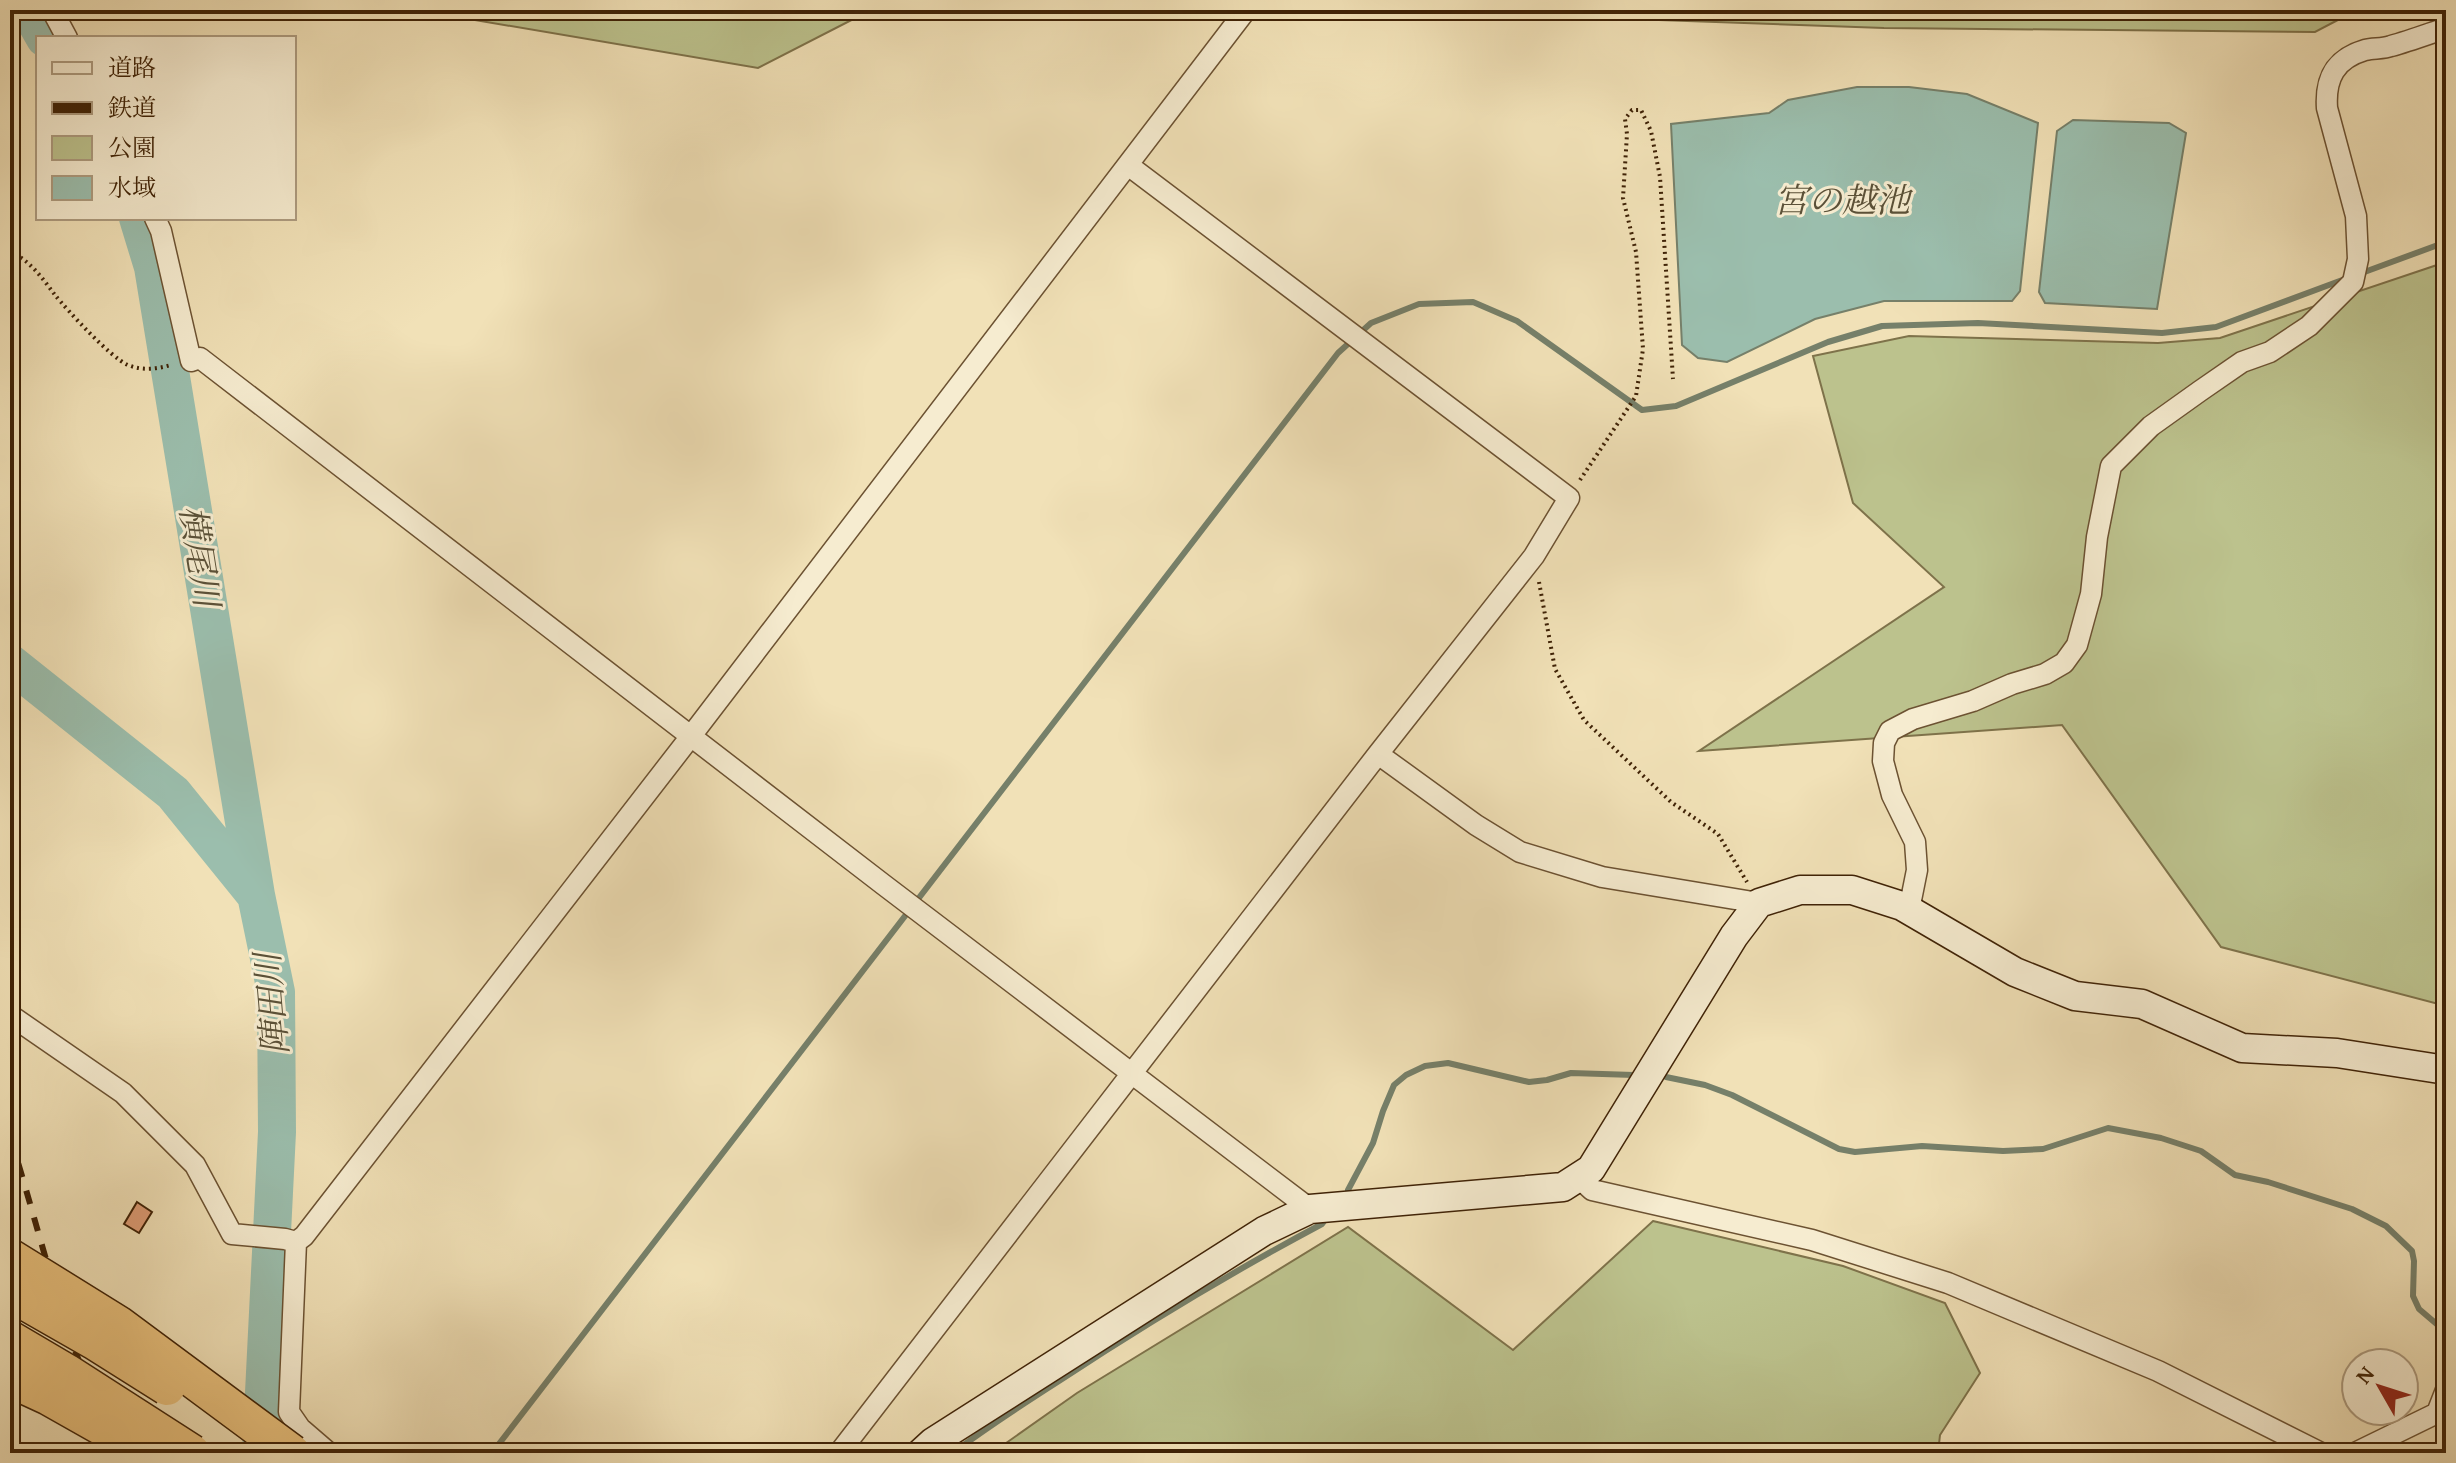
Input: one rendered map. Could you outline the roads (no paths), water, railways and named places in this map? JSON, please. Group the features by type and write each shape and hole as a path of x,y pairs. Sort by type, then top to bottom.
{"highway":[{"path":"10,1257 118,1324 292,1453"},
{"path":"10,1293 94,1341 265,1453"},
{"path":"10,1339 192,1453"},
{"path":"10,1379 49,1397 148,1453"}],"street":[{"path":"52,10 66,36"},
{"path":"10,1015 123,1093 195,1165 232,1234 290,1240 304,1236 1246,10"},
{"path":"1909,910 1917,870 1915,842 1892,795 1883,761 1884,743 1890,731 1913,719 2045,674 2064,663 2077,645 2091,594 2097,537 2111,466 2151,426 2200,391 2242,362 2270,352 2309,326 2353,282 2358,259 2356,216 2327,108 2325,90 2331,73 2345,58 2446,28"},
{"path":"839,1453 1534,556 1569,498 1128,165"},
{"path":"156,220 191,361 200,358 1310,1209"},
{"path":"1378,754 1476,825 1520,852 1602,877 1759,903 1800,890 1852,890 1909,910 2015,972 2075,996 2142,1004 2242,1048 2337,1053 2446,1070"},
{"path":"921,1453 933,1442 1251,1240 1310,1209 1563,1187 1579,1178 1591,1169 1734,936 1759,903"},
{"path":"1579,1178 1592,1190 1812,1240 1948,1283 2158,1371 2321,1453"},
{"path":"290,1240 289,1412 300,1428 329,1453"},
{"path":"2355,1453 2441,1414 2446,1390"}],"water":[{"name":"宮の越池","path":"1857,87 1909,87 1967,94 2038,123 2020,291 2012,301 1884,301 1815,319 1727,362 1698,358 1682,345 1671,124 1769,113 1788,100"},
{"path":"2073,120 2169,123 2186,133 2157,309 2045,303 2039,292 2057,131"}],"waterway":[{"name":"横尾川","path":"29,10 44,36"},
{"name":"横尾川","path":"139,220 153,267 256,895 276,992 277,1132 261,1453"},
{"path":"2359,274 2446,242"},
{"path":"492,1453 1338,353 1371,323 1419,304 1473,302 1517,321 1642,410 1676,406 1828,342 1882,326 1978,323 2162,333 2216,327 2345,279"},
{"name":"陣田川","path":"10,663 173,793 254,893"},
{"path":"1348,1190 1373,1143 1394,1085 1425,1066 1448,1063 1529,1082 1571,1073 1634,1075"},
{"path":"1666,1077 1705,1085 1732,1095 1839,1149 1855,1152 1922,1146 2003,1151 2043,1149 2108,1128 2161,1138 2201,1151 2235,1175 2268,1182 2352,1209 2386,1226 2412,1251 2413,1296 2419,1309 2446,1332"},
{"path":"953,1453 1123,1340 1322,1224 1327,1217"}],"railway":[{"path":"10,1137 71,1338 85,1377 121,1453"}]}
